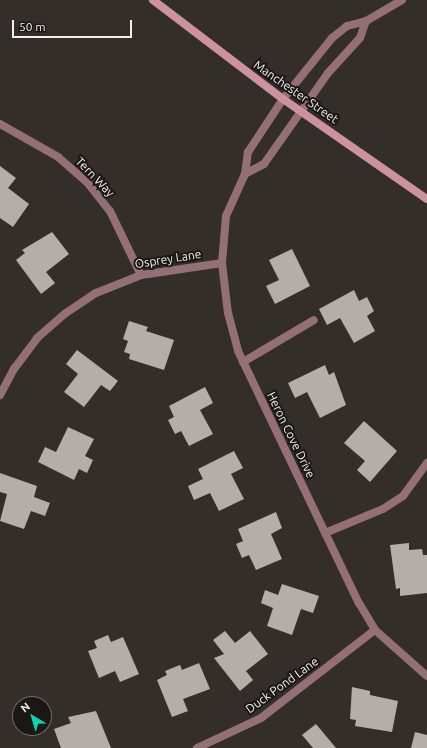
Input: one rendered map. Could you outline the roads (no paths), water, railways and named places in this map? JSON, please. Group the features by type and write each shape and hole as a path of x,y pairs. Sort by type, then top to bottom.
{"street":[{"name":"Manchester Street","path":"153,0 283,99 427,199"},
{"name":"Heron Cove Drive","path":"402,0 366,21 347,26 332,38 283,99 248,152 245,174 226,216 222,263 228,313 243,362 325,533 375,630 427,676"},
{"path":"245,174 264,164 328,73 360,38 366,21"},
{"name":"Tern Way","path":"0,124 58,157 87,182 110,210 141,275"},
{"name":"Osprey Lane","path":"0,395 24,354 50,326 96,293 141,275 222,263"},
{"path":"243,362 314,320"},
{"path":"325,533 382,509 403,496 427,463"},
{"name":"Duck Pond Lane","path":"196,748 267,714 375,630"}]}
